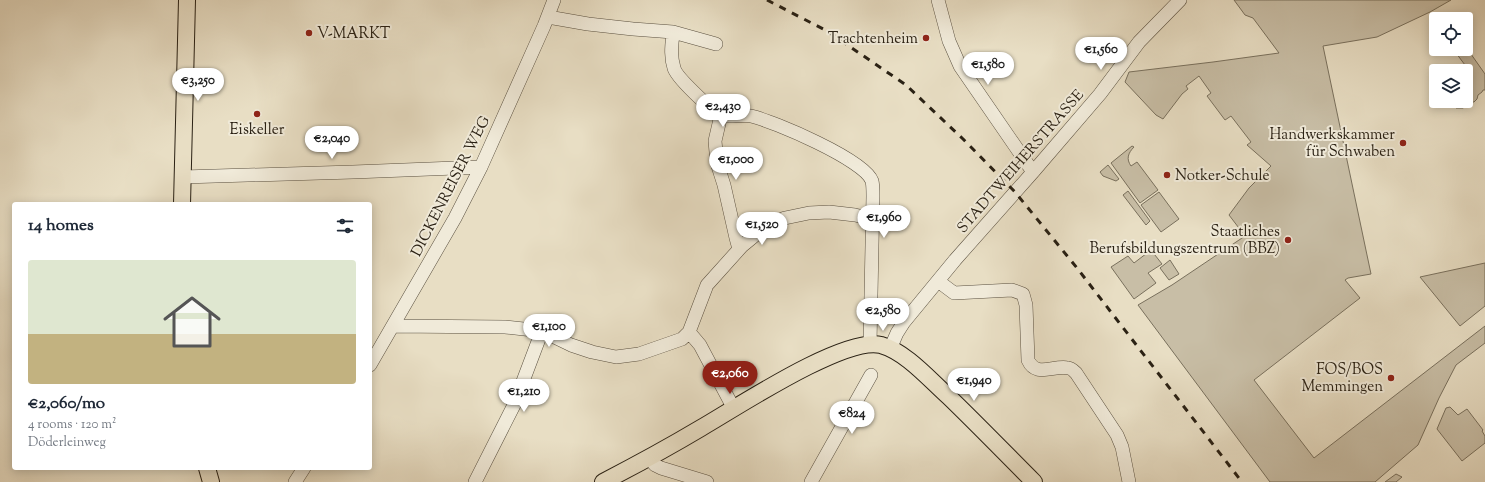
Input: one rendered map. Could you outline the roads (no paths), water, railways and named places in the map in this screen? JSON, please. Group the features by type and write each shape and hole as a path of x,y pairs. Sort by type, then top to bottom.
{"main road":[{"path":"182,202 186,0"},
{"path":"603,482 649,458 782,380 834,354 853,347 870,344 880,345 890,349 919,369 986,432 1034,482"},
{"path":"202,482 205,470"},
{"path":"207,470 211,482"}],"street":[{"name":"DICKENREISER WEG","path":"372,362 455,218 481,167 548,17 554,0"},
{"path":"938,0 949,41 960,66 1033,172"},
{"name":"STADTWEIHERSTRASSE","path":"890,349 904,322 955,260 1100,94 1139,42 1180,0"},
{"path":"548,17 588,24 673,32 716,44"},
{"path":"673,32 671,52 674,70 691,90 721,115 750,116 775,124 847,159 862,168 872,180 870,344"},
{"path":"721,115 715,141 717,163 724,185 739,249"},
{"path":"183,177 481,167"},
{"path":"393,326 505,327 542,331 572,345 592,352 616,357 639,354 682,339 689,332 707,285 739,249 765,227 785,218 809,213 829,212 855,214 872,219"},
{"path":"938,281 954,293 1012,290 1023,294 1026,305 1028,360 1030,366 1034,369 1045,370 1070,368 1076,373 1117,435 1122,447 1129,482"},
{"path":"475,482 514,404 542,331"},
{"path":"689,332 700,345 734,409"},
{"path":"811,482 871,375"},
{"path":"649,458 655,465 661,468 707,482"},
{"path":"295,482 303,470"}],"railway":[{"path":"767,0 827,31 906,85 963,139 1015,192 1077,268 1242,482"}],"place":[{"name":"V-MARKT","path":"309,33"},
{"name":"Trachtenheim","path":"926,38"},
{"name":"Eiskeller","path":"257,114"},
{"name":"Handwerkskammer für Schwaben","path":"1403,143"},
{"name":"Notker-Schule","path":"1167,175"},
{"name":"Staatliches Berufsbildungszentrum (BBZ)","path":"1288,240"},
{"name":"FOS/BOS Memmingen","path":"1391,378"}]}
